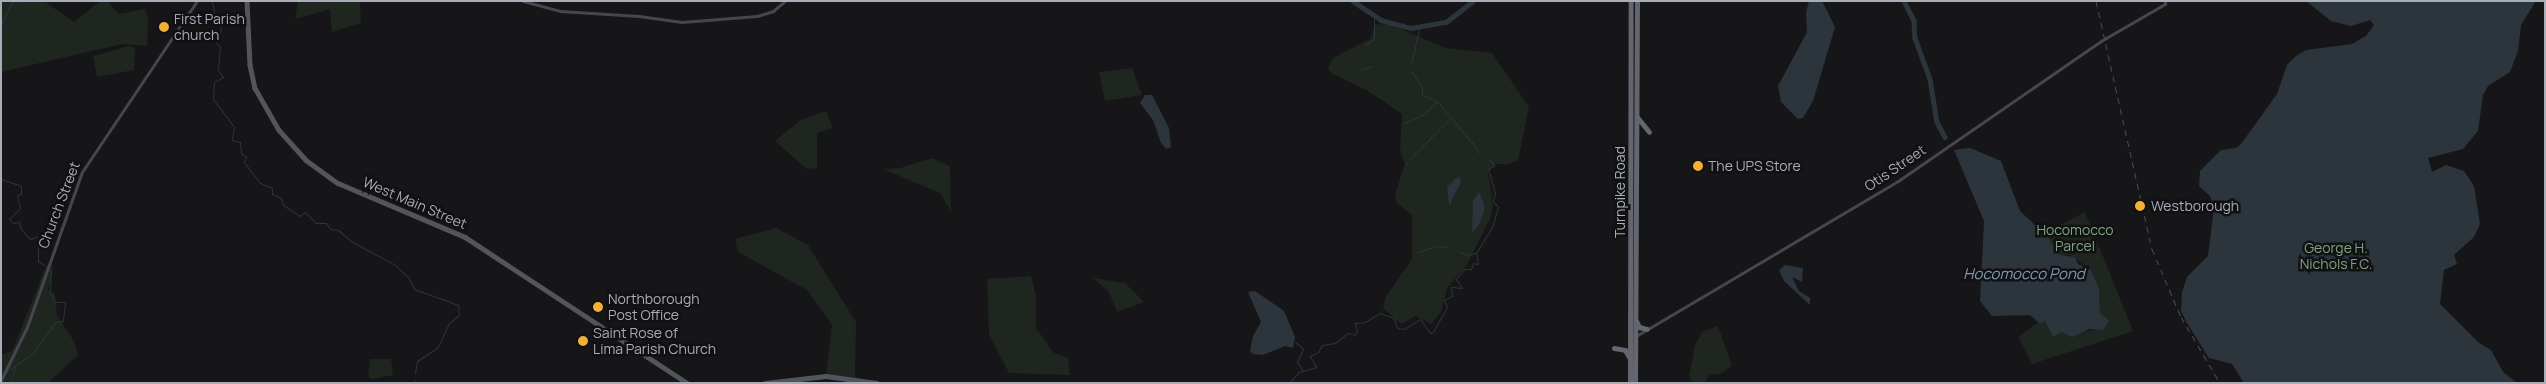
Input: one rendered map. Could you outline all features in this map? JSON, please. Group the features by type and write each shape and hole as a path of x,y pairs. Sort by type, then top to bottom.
{"highway":[{"name":"Turnpike Road","path":"1631,1 1633,338 1636,383"},
{"name":"Turnpike Road","path":"1630,383 1630,364 1636,320 1637,1"},
{"path":"1637,117 1649,132"},
{"path":"1636,320 1640,327 1647,329"},
{"path":"1614,348 1625,350 1630,364"}],"main road":[{"name":"Church Street","path":"1,380 28,323 82,172 197,1"},
{"name":"West Main Street","path":"247,1 250,65 256,88 279,130 306,160 338,183 465,237 687,383"},
{"path":"523,1 560,11 638,16 682,22 757,16 770,12 784,1"},
{"name":"Otis Street","path":"1633,338 1898,181 2101,41 2165,3"},
{"path":"765,383 826,376 877,383"}],"green space":[{"path":"1,1 44,1 74,22 100,1 108,1 118,14 145,9 148,17 147,46 122,44 1,72"},
{"path":"298,1 360,1 361,23 332,32 330,9 295,19"},
{"path":"1375,24 1392,25 1445,48 1492,53 1529,107 1518,160 1509,164 1495,164 1488,172 1493,204 1490,219 1467,265 1447,288 1441,312 1431,324 1416,316 1401,324 1383,308 1386,296 1412,259 1412,215 1397,203 1395,195 1405,163 1400,152 1402,114 1368,91 1331,73 1328,68 1333,58 1370,39"},
{"path":"129,46 135,48 134,70 97,77 93,56"},
{"path":"1132,68 1142,95 1105,101 1099,72"},
{"path":"826,111 833,128 817,133 817,168 807,169 775,141 799,121"},
{"path":"932,158 950,166 951,212 940,193 883,169 900,168"},
{"name":"Hocomocco Parcel","path":"2085,212 2133,331 2032,364 2018,337 2037,323 2045,321 2050,327 2068,333 2103,329 2108,321 2100,313 2099,288 2091,270 2070,255 2060,255 2045,233"},
{"path":"776,228 808,245 856,322 855,379 826,376 832,325 807,290 738,252 735,239"},
{"path":"47,264 53,273 48,290 55,294 57,315 75,343 78,355 48,383 1,383 1,355 12,351"},
{"path":"1031,276 1036,296 1036,328 1054,353 1068,358 1070,375 1009,373 989,334 987,279"},
{"path":"1093,278 1125,283 1144,302 1117,312 1109,292"},
{"path":"1718,326 1732,366 1720,374 1709,374 1705,383 1693,383 1689,377 1695,345 1702,332"},
{"path":"370,359 391,359 393,375 371,379 368,376"}],"water":[{"path":"1809,1 1822,1 1835,27 1813,101 1803,118 1798,119 1781,102 1778,86 1807,32 1806,13"},
{"name":"George H. Nichols F.C.","path":"2306,1 2536,1 2521,25 2518,51 2510,72 2488,86 2483,95 2478,131 2463,149 2428,158 2432,172 2446,165 2464,171 2474,186 2480,224 2474,237 2454,255 2457,264 2444,270 2440,304 2479,343 2491,350 2503,372 2517,383 2244,383 2232,364 2209,358 2187,323 2181,311 2182,292 2187,277 2208,256 2214,208 2210,196 2199,186 2200,171 2221,150 2236,148 2241,144 2277,94 2287,65 2296,56 2306,50 2352,44 2366,36 2374,25 2370,20 2351,26 2331,21"},
{"path":"1145,95 1152,95 1169,128 1171,147 1166,149 1161,143 1153,120 1140,103"},
{"name":"Hocomocco Pond","path":"1970,148 2001,161 2020,211 2048,237 2060,255 2075,257 2078,264 2091,270 2099,288 2100,313 2109,321 2103,330 2089,329 2073,337 2061,332 2053,337 2045,321 2040,324 2030,315 1992,316 1980,301 1984,221 1954,150"},
{"path":"1456,178 1460,178 1461,182 1449,206 1447,187"},
{"path":"1479,192 1485,207 1479,225 1472,232 1473,201"},
{"path":"1785,265 1803,268 1802,282 1792,277 1799,291 1810,298 1810,305 1784,281 1779,270"},
{"path":"1255,291 1284,311 1295,337 1293,348 1285,346 1263,355 1252,354 1250,350 1253,336 1261,322 1248,292"}],"waterway":[{"path":"1,23 12,2 20,1"},
{"path":"212,1 216,22 221,27 220,36 215,41 220,47 218,70 223,77 214,82 213,99 234,127 232,140 240,142 241,153 246,157 244,162 260,183 272,188 272,194 281,198 283,205 300,216 305,212 316,223 326,223 330,229 338,230 351,241 395,265 409,278 414,289 458,305 459,315 449,323 438,347 417,361 415,374"},
{"path":"1353,1 1381,20 1411,28 1446,22 1473,1"},
{"path":"1904,1 1914,21 1915,38 1930,79 1937,122 1945,137"},
{"path":"1365,45 1374,39 1374,16"},
{"path":"1411,64 1419,28"},
{"path":"1361,70 1372,66"},
{"path":"1412,72 1422,87 1422,95 1437,101 1474,145 1478,153"},
{"path":"1425,113 1436,102"},
{"path":"1404,123 1424,114"},
{"path":"1409,160 1450,118"},
{"path":"1289,383 1299,372 1316,367 1310,356 1318,352 1322,345 1335,343 1348,333 1354,335 1357,331 1355,323 1365,322 1380,313 1394,318 1397,328 1404,329 1420,319 1430,333 1433,332 1447,307 1444,300 1452,296 1451,287 1462,288 1456,279 1464,269 1471,269 1473,263 1478,264 1476,253 1492,227 1498,207 1493,201 1495,193 1488,169 1494,166 1488,159"},
{"path":"1,179 21,186 21,193 17,196 20,208 9,219 13,223 19,222 21,229 30,239 40,236 43,240 38,244 38,261 44,265"},
{"path":"1418,252 1436,246"},
{"path":"1438,246 1450,248"},
{"path":"1460,252 1468,255 1476,253"},
{"path":"9,370 32,354 55,322 63,321 65,302 55,302 50,292 51,266"},
{"path":"1295,342 1303,349 1297,362 1303,371"},
{"path":"11,383 15,366"}],"railway":[{"path":"2096,1 2152,249 2181,317 2220,383"}],"place":[{"name":"First Parish church","path":"164,27"},
{"name":"The UPS Store","path":"1698,166"},
{"name":"Westborough","path":"2140,206"},
{"name":"Northborough Post Office","path":"598,307"},
{"name":"Saint Rose of Lima Parish Church","path":"583,341"}]}
